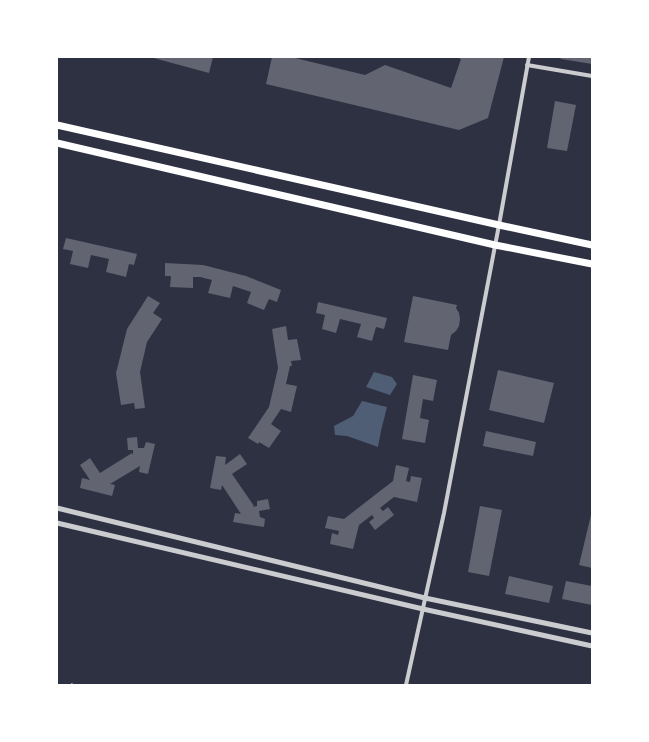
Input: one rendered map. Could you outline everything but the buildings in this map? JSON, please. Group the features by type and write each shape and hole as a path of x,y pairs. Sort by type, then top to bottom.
{"highway":[{"path":"57,125 592,245"},
{"path":"57,143 495,244 592,264"}],"street":[{"path":"406,685 444,513 499,225 529,57"},
{"path":"527,65 592,76"},
{"path":"57,508 425,598 592,633"},
{"path":"57,523 423,609 592,646"}],"water":[{"path":"374,372 392,377 397,384 390,395 366,387"},
{"path":"362,401 387,407 378,447 347,436 335,435 334,426 353,416"}]}
